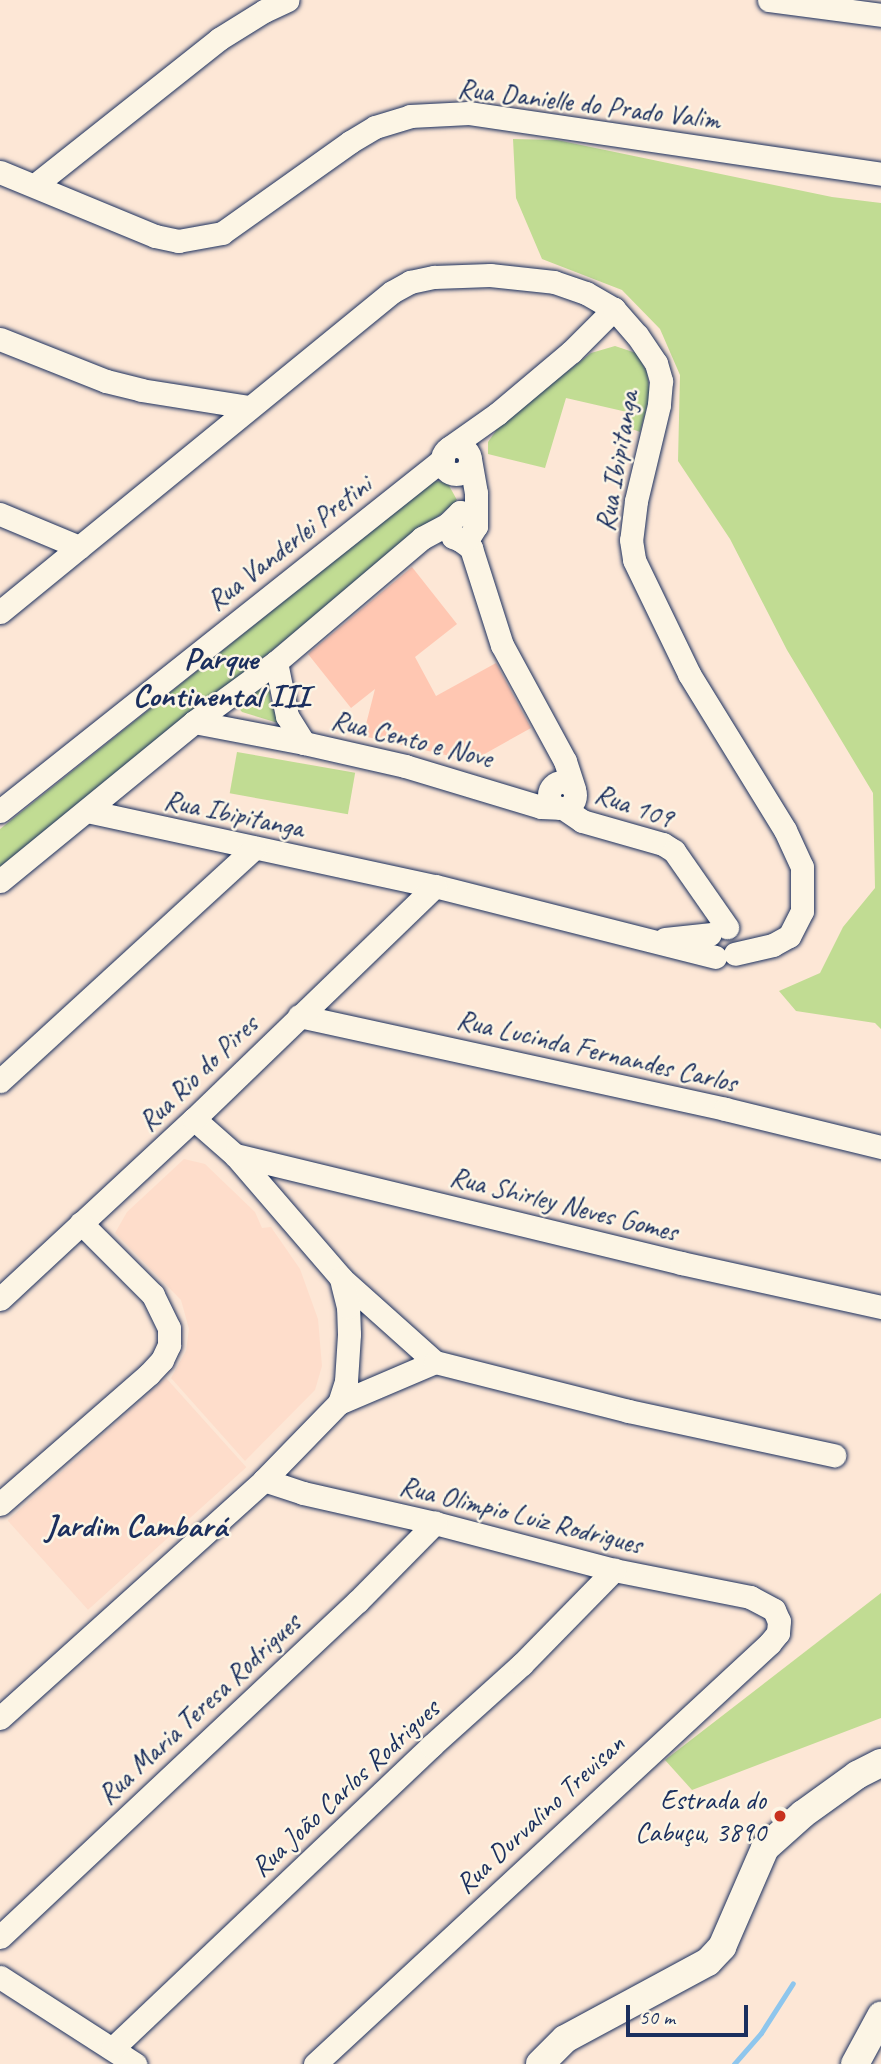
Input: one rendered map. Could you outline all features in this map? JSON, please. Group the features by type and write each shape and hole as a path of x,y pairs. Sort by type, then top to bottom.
{"main road":[{"path":"540,2064 565,2039 708,1962 722,1947 765,1848 835,1791 881,1763"},
{"path":"855,2064 881,2016"}],"street":[{"path":"35,185 219,39 264,11 288,0"},
{"path":"769,0 881,15"},
{"name":"Rua Danielle do Prado Valim","path":"0,172 155,236 177,241 201,239 222,233 330,155 376,127 410,116 469,113 881,174"},
{"name":"Rua Ibipitanga","path":"0,612 374,304 410,282 434,277 526,277 554,282 586,293 614,309 656,363 661,381 660,405 636,501 631,540 634,561 689,674 785,830 802,867 802,911 789,936 773,945 723,940 655,941 435,886 87,811"},
{"name":"Rua Vanderlei Pretini","path":"0,811 417,478 455,461 497,414 571,352 614,309"},
{"path":"0,339 106,381 141,390 248,407"},
{"path":"455,461 462,529 471,548 502,645 554,745 562,797"},
{"path":"0,514 79,547"},
{"path":"0,881 194,722 276,662 413,546 462,529"},
{"name":"Rua Cento e Nove","path":"276,662 286,716 304,743 405,766 508,795"},
{"path":"194,722 304,743"},
{"name":"Rua 109","path":"508,795 534,805 562,797 582,821 663,844 674,851 689,868 706,898 723,940"},
{"path":"0,1081 254,848"},
{"name":"Rua Rio do Pires","path":"0,1299 194,1119 435,886"},
{"name":"Rua Lucinda Fernandes Carlos","path":"299,1016 724,1109 881,1147"},
{"path":"194,1119 235,1155 341,1278 435,1362 628,1411 834,1455"},
{"name":"Rua Shirley Neves Gomes","path":"235,1155 681,1263 881,1307"},
{"path":"0,1504 149,1374 162,1360 169,1345 169,1328 153,1295 81,1223"},
{"path":"339,1403 346,1381 349,1334 348,1307 341,1278"},
{"path":"0,1718 264,1480 339,1403 435,1362"},
{"name":"Rua Olimpio Luiz Rodrigues","path":"264,1480 322,1498 435,1523 614,1570 764,1602"},
{"name":"Rua Maria Teresa Rodrigues","path":"0,1937 358,1601 435,1523"},
{"name":"Rua João Carlos Rodrigues","path":"113,2048 431,1746 522,1664 614,1570"},
{"name":"Rua Durvalino Trevisan","path":"315,2064 770,1643 778,1633 779,1621 774,1610 764,1602"},
{"path":"0,1977 135,2064"}],"shaded area":[{"path":"184,1159 205,1164 255,1212 262,1228 271,1227 300,1269 318,1319 322,1366 315,1390 245,1461 171,1378 186,1351 189,1329 181,1300 115,1233 127,1212"},
{"path":"166,1378 246,1467 88,1610 8,1521"}],"green space":[{"path":"513,139 557,140 832,197 881,203 881,1029 875,1023 796,1011 779,991 820,973 843,927 875,888 873,793 787,650 730,539 678,461 680,375 660,329 622,290 542,259 516,198"},
{"path":"615,346 636,353 647,372 650,395 640,432 624,426 627,412 566,398 545,468 488,454 488,442 502,422 591,353"},
{"path":"434,481 447,482 457,500 0,870 0,829"},
{"path":"271,675 270,699 278,723 242,712 236,705"},
{"path":"237,752 355,773 348,814 230,793"},
{"path":"881,1593 881,1718 692,1790 665,1760"}],"building":[{"path":"412,567 457,624 415,657 436,696 496,663 531,728 472,761 363,736 375,689 351,708 308,654"}],"waterway":[{"path":"734,2064 761,2033 793,1983"}],"place":[{"name":"Estrada do Cabuçu, 3890","path":"780,1816"}],"district":[{"name":"Parque Continental III","path":"221,678"},
{"name":"Jardim Cambará","path":"136,1526"}]}
